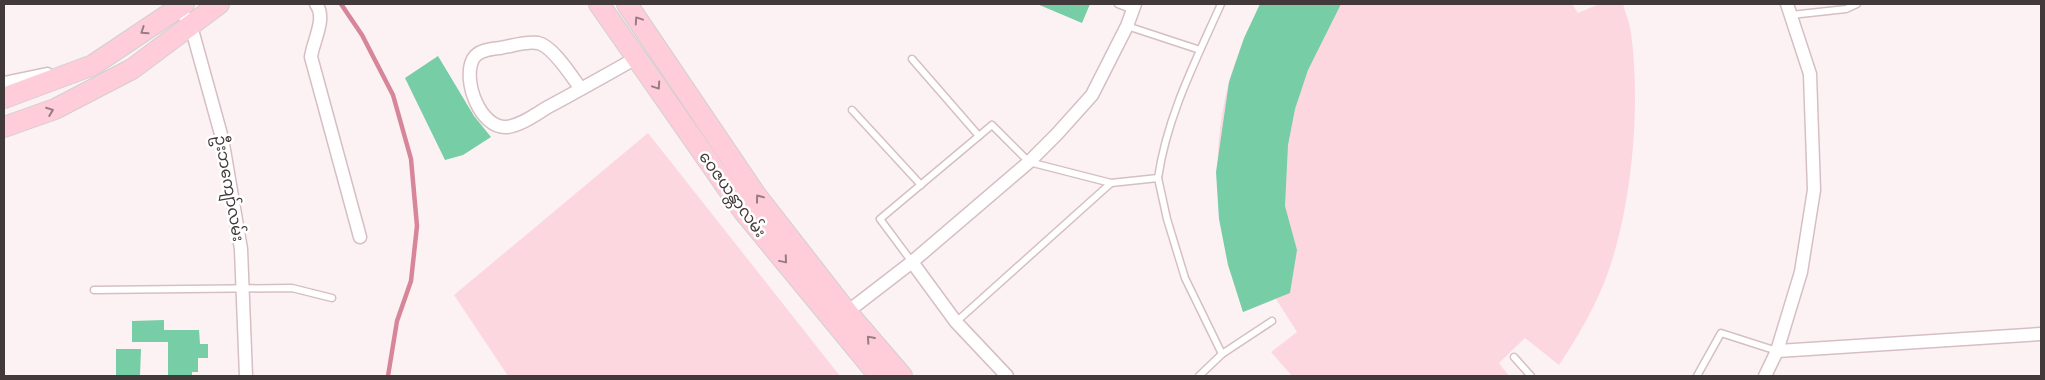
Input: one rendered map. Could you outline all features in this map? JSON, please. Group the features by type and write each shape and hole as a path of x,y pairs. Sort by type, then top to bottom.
{"main road":[{"path":"4,127 55,109 132,69 219,4"},
{"name":"ဝေဇယန္တာလမ်း","path":"599,4 744,212 840,317 902,376"},
{"name":"ဝေဇယန္တာလမ်း","path":"627,4 879,376"},
{"path":"4,98 93,65 182,6"}],"street":[{"path":"316,4 319,8 321,20 313,43 312,58 360,238"},
{"name":"ဦးဘကျော်လမ်း","path":"182,6 191,26 222,138 242,249 246,376"},
{"path":"840,317 912,262 1029,162 1092,95 1127,26 1134,7"},
{"path":"1765,376 1777,350 1802,272 1814,190 1810,74 1789,9"},
{"path":"581,89 549,49 538,43 484,50 474,58 471,65 470,80 478,105 484,116 497,126 518,124 638,58"},
{"path":"4,83 93,65"},
{"path":"912,262 956,322 1007,376"},
{"path":"1777,350 2041,334"}],"lane":[{"path":"1118,4 1134,7"},
{"path":"1221,4 1187,79 1162,152 1158,178 1167,219 1184,278 1222,354"},
{"path":"1789,9 1846,9 1857,4"},
{"path":"1127,26 1200,50"},
{"path":"912,59 979,136"},
{"path":"852,110 921,185"},
{"path":"912,262 880,219 992,125 1029,162 1111,183 1158,178"},
{"path":"956,322 1111,183"},
{"path":"94,290 292,288 332,298"},
{"path":"1199,376 1222,354 1272,321"},
{"path":"1697,376 1721,333 1777,350"},
{"path":"1514,357 1531,376"}],"shaded area":[{"path":"1260,4 1572,4 1578,13 1599,4 1623,4 1631,33 1635,92 1632,157 1628,189 1615,251 1606,278 1585,323 1559,365 1525,338 1499,363 1509,376 1292,376 1271,352 1297,332 1276,299 1243,312 1227,255 1219,198 1218,170 1219,141 1229,82 1239,52"},
{"path":"648,133 840,376 508,376 454,295"}],"building":[{"path":"1037,4 1090,4 1082,23"},
{"path":"1260,4 1341,4 1308,70 1295,109 1288,145 1285,206 1297,250 1290,293 1243,312 1228,265 1219,219 1216,172 1229,82 1244,38"},
{"path":"438,56 474,116 491,137 463,155 445,160 405,78"},
{"path":"164,320 164,330 199,330 200,344 208,344 208,358 198,358 198,372 192,372 192,376 168,376 168,342 132,342 132,321"},
{"path":"116,349 141,349 140,376 116,376"}],"waterway":[{"path":"341,4 362,35 393,95 411,159 417,226 411,281 397,321 388,376"}]}
